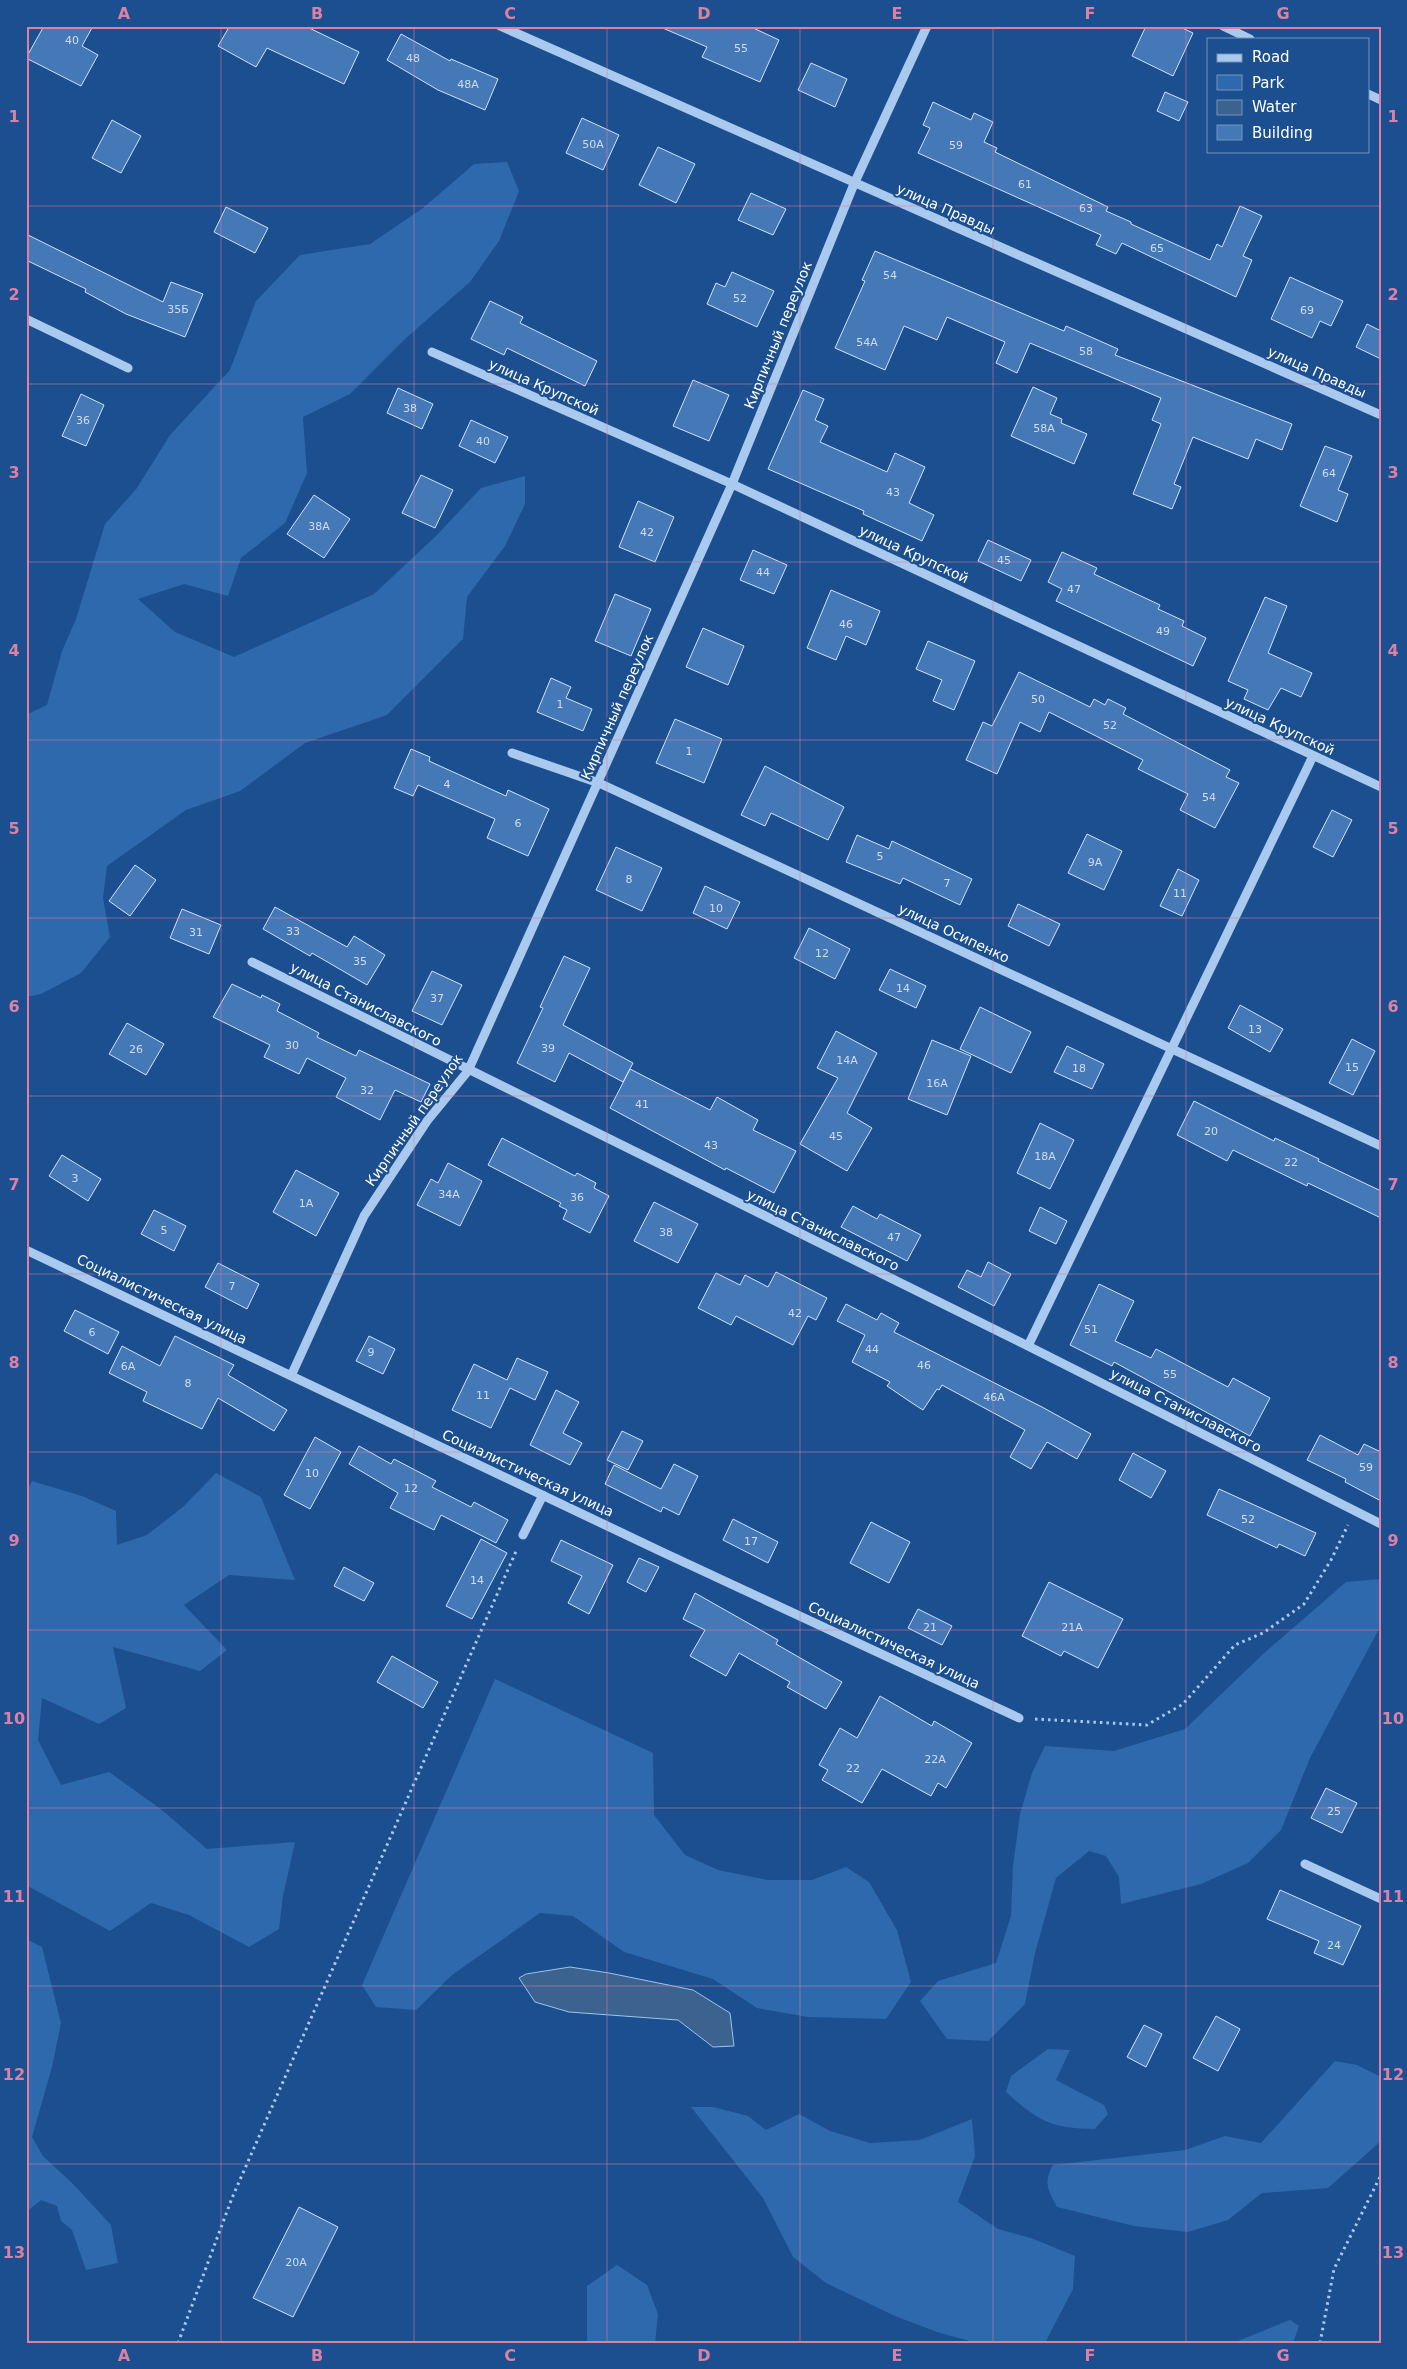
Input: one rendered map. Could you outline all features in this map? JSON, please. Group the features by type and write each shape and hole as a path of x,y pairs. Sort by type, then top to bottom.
{"street":[{"name":"улица Правды","path":"500,26 854,184 1381,415"},
{"name":"Кирпичный переулок","path":"291,1376 364,1216 427,1121 468,1071 732,484 854,184 927,26"},
{"path":"1224,26 1248,38"},
{"path":"26,320 128,368"},
{"name":"улица Крупской","path":"432,352 732,484 1381,787"},
{"name":"улица Осипенко","path":"512,753 599,783 1381,1146"},
{"path":"1028,1346 1314,756"},
{"name":"улица Станиславского","path":"252,962 468,1071 1028,1346 1381,1524"},
{"name":"Социалистическая улица","path":"26,1250 1019,1718"},
{"path":"523,1535 543,1495"},
{"path":"1305,1864 1381,1899"}],"path":[{"path":"1019,1718 1147,1725 1183,1704 1235,1645 1263,1633 1304,1604 1331,1560 1355,1511"},
{"path":"178,2343 232,2198 523,1535"},
{"path":"1320,2343 1334,2269 1381,2175"}],"green space":[{"path":"507,162 519,191 499,241 470,282 406,338 350,394 303,417 307,473 285,523 241,558 228,596 184,584 138,599 175,632 234,657 374,594 437,535 481,488 525,476 525,504 505,546 467,597 463,639 387,715 305,743 240,791 186,810 107,866 103,898 110,937 81,973 41,994 26,997 26,715 47,705 62,651 76,619 105,524 137,488 170,435 230,370 256,301 300,255 370,244 423,208 474,164"},
{"path":"216,1473 261,1497 295,1580 229,1575 184,1605 227,1650 200,1671 113,1647 126,1708 99,1724 42,1698 38,1740 61,1785 109,1772 162,1810 207,1849 295,1842 283,1896 279,1929 249,1947 189,1915 151,1903 110,1931 26,1885 26,1492 32,1481 82,1496 116,1511 117,1545 147,1535 184,1506"},
{"path":"1381,1579 1379,1629 1310,1758 1281,1830 1248,1863 1201,1884 1121,1904 1119,1877 1106,1856 1089,1851 1056,1878 1035,1953 1025,2004 988,2041 947,2039 920,2001 938,1981 996,1963 1011,1916 1013,1866 1020,1814 1032,1773 1045,1746 1114,1751 1185,1729 1262,1655 1346,1582"},
{"path":"495,1679 653,1753 654,1815 685,1855 718,1870 768,1880 812,1880 846,1867 869,1882 897,1930 911,1982 886,2019 808,2017 757,2008 713,1979 624,1952 573,1916 540,1913 452,1975 416,2010 376,2007 362,1985"},
{"path":"26,1939 42,1947 61,2023 52,2067 32,2137 43,2156 73,2184 111,2225 118,2263 86,2270 72,2230 61,2221 57,2206 41,2200 26,2212"},
{"path":"1048,2049 1070,2050 1056,2080 1104,2105 1108,2114 1095,2129 1066,2127 1046,2121 1027,2110 1006,2092 1011,2076"},
{"path":"1335,2061 1357,2065 1381,2077 1381,2141 1328,2188 1262,2193 1228,2220 1188,2232 1134,2226 1057,2207 1051,2196 1047,2182 1053,2165 1185,2150 1225,2136 1261,2143"},
{"path":"691,2107 713,2107 748,2116 766,2130 799,2114 830,2131 870,2143 920,2140 972,2119 975,2156 958,2202 998,2229 1031,2238 1075,2256 1073,2289 1046,2341 977,2343 937,2332 895,2316 826,2283 793,2257 763,2198"},
{"path":"617,2265 647,2285 658,2314 655,2343 587,2343 587,2286"},
{"path":"1290,2320 1299,2326 1293,2343 1233,2343"}],"water":[{"path":"570,1967 693,1990 730,2013 734,2046 713,2047 678,2020 569,2012 535,2002 519,1978 526,1974"}],"building":[{"path":"44,26 93,26 82,46 98,55 81,86 26,58"},
{"path":"223,26 305,26 359,52 344,84 267,48 256,67 218,46 228,29"},
{"path":"658,26 749,26 779,40 760,82 702,57 707,47"},
{"path":"1146,26 1178,26 1193,33 1173,76 1132,56"},
{"path":"401,34 450,61 451,59 498,79 485,110 438,90 387,60"},
{"path":"811,63 847,79 835,107 798,90"},
{"path":"1165,92 1188,102 1179,121 1157,111"},
{"path":"933,102 971,120 974,113 993,122 984,142 997,148 995,152 1108,207 1106,211 1131,222 1131,224 1210,260 1217,244 1222,247 1240,206 1262,216 1243,256 1252,260 1236,297 1122,243 1116,254 1096,245 1101,235 918,153 930,128 923,125"},
{"path":"582,118 619,135 603,170 566,153"},
{"path":"112,120 141,136 121,173 92,158"},
{"path":"658,147 695,164 676,203 639,185"},
{"path":"751,193 786,209 773,235 738,220"},
{"path":"226,207 268,228 255,253 214,232"},
{"path":"26,234 163,302 171,282 203,294 185,337 126,314 85,292 86,289 26,260"},
{"path":"875,251 1064,331 1066,326 1118,349 1115,355 1292,424 1282,450 1256,439 1248,459 1193,437 1174,484 1181,487 1172,509 1133,494 1161,424 1152,420 1161,398 1030,343 1017,373 996,363 1005,342 947,317 937,340 904,326 885,370 835,348 865,281 862,280"},
{"path":"732,272 774,291 757,327 707,304 716,283 725,287"},
{"path":"1290,277 1343,301 1331,326 1320,321 1312,338 1271,319"},
{"path":"490,301 523,317 520,323 597,361 585,386 507,348 504,355 471,339"},
{"path":"1367,324 1381,331 1381,359 1356,347"},
{"path":"693,380 729,395 709,441 673,426"},
{"path":"1033,387 1057,398 1050,414 1062,419 1061,423 1087,434 1074,464 1011,436"},
{"path":"398,388 433,404 422,429 387,413"},
{"path":"803,390 824,399 815,420 828,426 820,442 887,472 895,453 925,467 909,503 934,515 922,541 863,514 864,511 768,469"},
{"path":"81,394 104,405 86,446 62,436"},
{"path":"471,420 508,437 495,463 459,446"},
{"path":"1325,446 1352,456 1338,490 1348,494 1337,522 1300,506"},
{"path":"421,475 453,490 435,528 402,513"},
{"path":"314,495 350,519 324,558 287,534"},
{"path":"638,501 674,517 655,562 619,547"},
{"path":"988,540 1031,560 1021,581 978,561"},
{"path":"753,550 787,565 774,594 740,580"},
{"path":"1062,552 1097,568 1094,574 1160,605 1158,609 1184,621 1182,626 1206,638 1193,666 1056,601 1062,589 1048,582"},
{"path":"831,590 880,611 866,645 846,636 836,660 807,648"},
{"path":"615,594 651,609 631,656 595,641"},
{"path":"1265,597 1287,606 1268,653 1312,673 1301,697 1281,688 1268,710 1244,699 1248,690 1228,681"},
{"path":"703,628 744,646 728,685 686,667"},
{"path":"928,641 975,661 954,710 933,701 942,680 916,669"},
{"path":"1019,672 1090,707 1094,699 1105,705 1108,699 1126,708 1123,714 1230,770 1226,777 1239,783 1215,828 1180,810 1188,794 1138,769 1143,760 1049,712 1040,732 1020,722 997,774 966,760 983,722 992,726"},
{"path":"551,678 571,687 566,698 592,709 583,731 537,712"},
{"path":"675,719 722,739 704,783 656,763"},
{"path":"411,749 430,757 429,761 506,796 508,790 549,809 528,856 487,838 495,819 418,785 413,796 394,788"},
{"path":"765,766 844,807 828,840 771,813 765,826 741,815"},
{"path":"1332,810 1352,820 1333,857 1313,847"},
{"path":"1087,834 1122,851 1104,890 1068,873"},
{"path":"857,835 889,849 892,841 972,879 960,905 903,878 900,884 846,862"},
{"path":"616,847 662,868 642,911 596,890"},
{"path":"135,865 156,880 130,916 109,901"},
{"path":"1178,869 1199,880 1182,916 1160,906"},
{"path":"705,886 740,902 727,929 693,913"},
{"path":"1018,904 1060,924 1049,946 1008,926"},
{"path":"275,907 347,947 354,936 385,955 367,985 312,953 310,956 263,929"},
{"path":"182,909 221,925 209,954 170,938"},
{"path":"809,928 850,949 835,979 794,958"},
{"path":"564,956 590,968 563,1025 633,1063 623,1082 569,1053 555,1082 517,1063 543,1008 540,1007"},
{"path":"890,969 926,986 916,1008 879,990"},
{"path":"432,971 462,985 442,1025 412,1011"},
{"path":"232,984 261,998 262,995 280,1004 277,1011 319,1033 317,1037 356,1056 359,1050 430,1084 421,1102 395,1090 380,1120 336,1097 346,1078 307,1058 299,1074 264,1057 270,1045 213,1017"},
{"path":"1240,1005 1283,1029 1270,1052 1228,1028"},
{"path":"980,1007 1031,1032 1011,1073 960,1049"},
{"path":"127,1023 164,1044 146,1075 109,1054"},
{"path":"836,1031 877,1053 847,1113 872,1128 847,1171 800,1144 838,1078 817,1068"},
{"path":"1352,1039 1375,1051 1353,1095 1329,1083"},
{"path":"932,1040 971,1056 947,1115 908,1099"},
{"path":"1067,1046 1104,1064 1092,1089 1054,1072"},
{"path":"630,1069 710,1110 717,1097 758,1120 753,1130 796,1151 774,1193 726,1168 725,1170 610,1108"},
{"path":"1194,1101 1274,1141 1275,1138 1319,1159 1318,1161 1381,1191 1381,1218 1308,1183 1307,1186 1233,1150 1227,1161 1177,1135"},
{"path":"1040,1123 1074,1140 1050,1189 1017,1173"},
{"path":"502,1138 575,1176 577,1173 596,1183 594,1188 609,1196 590,1233 563,1219 567,1210 559,1206 561,1203 488,1165"},
{"path":"62,1155 101,1179 88,1201 49,1176"},
{"path":"448,1163 482,1181 460,1226 417,1205 431,1179 438,1183"},
{"path":"296,1170 339,1193 316,1236 273,1212"},
{"path":"654,1202 698,1224 678,1263 634,1241"},
{"path":"853,1206 877,1219 880,1214 921,1235 907,1261 841,1227"},
{"path":"1040,1207 1067,1221 1056,1244 1029,1231"},
{"path":"154,1210 186,1226 174,1251 141,1234"},
{"path":"988,1262 1011,1274 994,1306 958,1287 967,1270 981,1277"},
{"path":"218,1263 259,1284 247,1309 205,1287"},
{"path":"776,1272 827,1298 816,1320 808,1316 793,1345 736,1316 731,1325 698,1308 716,1273 740,1285 745,1275 768,1287"},
{"path":"1099,1284 1134,1301 1115,1341 1151,1358 1156,1349 1228,1387 1233,1378 1270,1398 1250,1436 1114,1362 1112,1366 1070,1345"},
{"path":"846,1304 877,1320 881,1313 899,1323 894,1332 1091,1434 1077,1459 1047,1442 1031,1469 1010,1457 1025,1430 942,1385 939,1390 937,1389 923,1410 912,1403 887,1386 890,1382 852,1362 865,1335 837,1321"},
{"path":"75,1310 119,1332 108,1354 64,1331"},
{"path":"175,1336 234,1365 228,1375 287,1410 274,1431 218,1398 202,1429 143,1401 147,1392 109,1373 122,1346 160,1366"},
{"path":"369,1336 395,1349 383,1374 356,1361"},
{"path":"517,1358 548,1372 535,1400 510,1388 491,1428 452,1410 474,1364 507,1380"},
{"path":"556,1390 579,1402 563,1433 582,1443 570,1465 530,1445"},
{"path":"622,1431 643,1441 628,1470 607,1460"},
{"path":"1320,1435 1358,1455 1364,1444 1381,1452 1381,1501 1345,1482 1346,1479 1307,1460"},
{"path":"315,1437 341,1452 310,1509 284,1495"},
{"path":"359,1446 391,1464 394,1459 436,1481 432,1487 471,1507 474,1502 508,1520 496,1543 441,1515 434,1530 390,1508 398,1493 349,1464"},
{"path":"1133,1453 1166,1471 1151,1498 1119,1480"},
{"path":"674,1464 698,1476 679,1515 663,1507 661,1512 605,1484 614,1465 661,1489"},
{"path":"1219,1489 1316,1533 1305,1556 1279,1544 1277,1548 1207,1515"},
{"path":"733,1519 778,1542 768,1563 723,1540"},
{"path":"871,1522 910,1542 889,1583 850,1563"},
{"path":"481,1539 507,1553 472,1619 446,1606"},
{"path":"561,1540 613,1565 589,1614 568,1603 582,1576 551,1561"},
{"path":"639,1558 659,1567 646,1592 627,1582"},
{"path":"344,1567 374,1583 364,1601 334,1586"},
{"path":"1049,1582 1123,1619 1098,1668 1064,1651 1061,1656 1022,1636"},
{"path":"695,1593 778,1640 776,1644 842,1682 826,1709 787,1687 790,1682 739,1653 726,1676 690,1656 705,1630 683,1619"},
{"path":"918,1609 952,1626 942,1645 908,1628"},
{"path":"392,1656 438,1682 423,1708 377,1682"},
{"path":"880,1696 932,1726 934,1721 972,1743 946,1788 938,1783 931,1796 882,1769 862,1803 822,1780 828,1770 819,1765 840,1728 857,1738"},
{"path":"1326,1788 1357,1803 1342,1833 1311,1818"},
{"path":"1280,1890 1361,1926 1343,1965 1314,1953 1319,1941 1267,1919"},
{"path":"1216,2016 1240,2029 1218,2071 1193,2058"},
{"path":"1144,2025 1162,2034 1146,2067 1127,2057"},
{"path":"299,2207 338,2227 293,2317 253,2298"}]}
